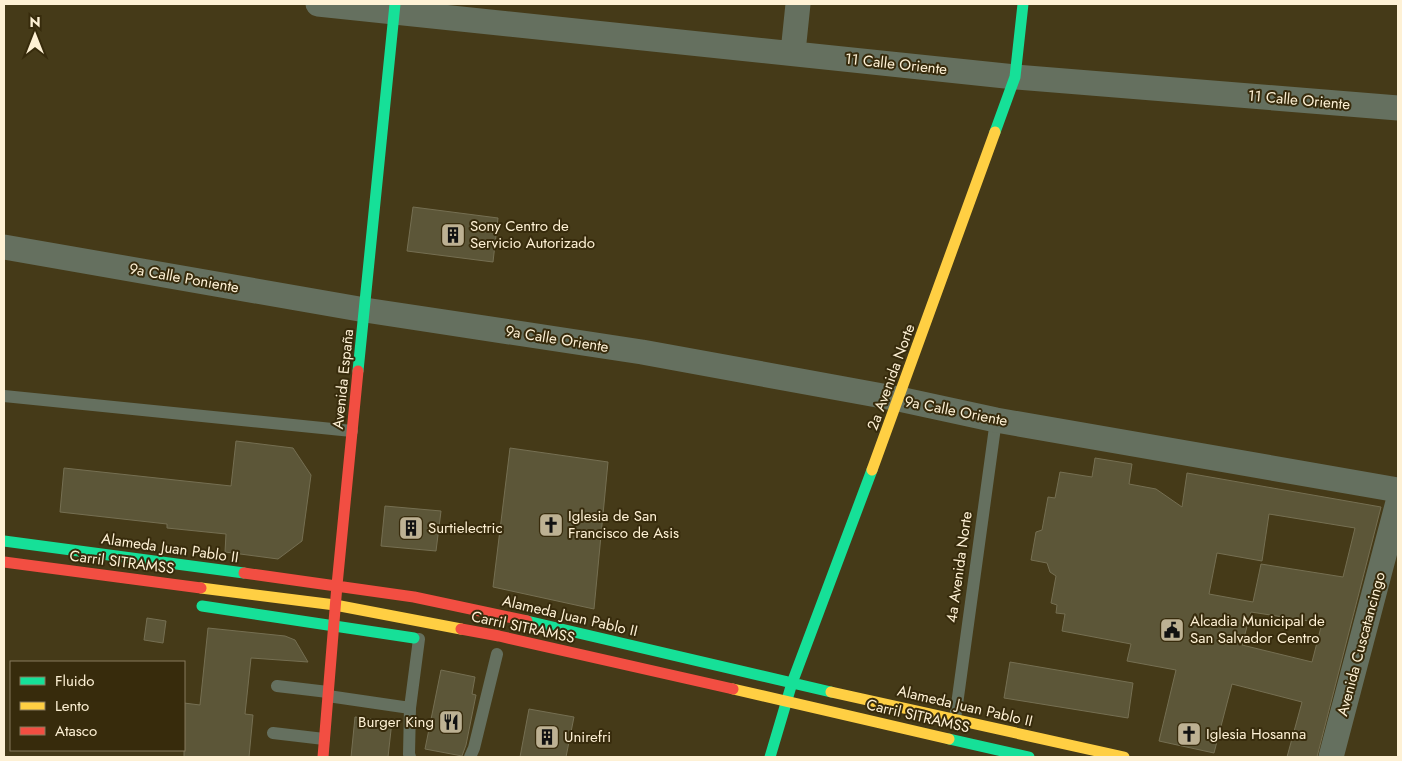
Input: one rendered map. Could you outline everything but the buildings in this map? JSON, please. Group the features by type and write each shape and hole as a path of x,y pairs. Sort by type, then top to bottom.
{"main road":[{"name":"2a Avenida Norte","path":"770,757 792,683 899,399 1016,77 1023,4"},
{"name":"Avenida España","path":"323,757 335,604 395,8"},
{"name":"Alameda Juan Pablo II","path":"4,541 414,597 501,615 792,683 1124,757"},
{"name":"Carril SITRAMSS","path":"4,562 335,604 499,636 1029,757"},
{"path":"190,605 424,640"}],"street":[{"name":"11 Calle Oriente","path":"318,4 395,8 1016,77 1398,108"},
{"path":"793,52 798,4"},
{"name":"9a Calle Poniente","path":"4,247 365,310"},
{"name":"9a Calle Oriente","path":"365,310 642,352 899,399 996,420 1398,490"},
{"name":"Avenida Cuscatancingo","path":"1331,757 1398,502"}],"lane":[{"path":"4,396 352,431"},
{"name":"4a Avenida Norte","path":"955,719 996,420"},
{"path":"410,757 408,754 408,726 410,708 424,640"},
{"path":"470,757 474,748 497,654"},
{"path":"277,686 410,708"},
{"path":"273,733 324,739"}],"traffic: fast":[{"path":"358,371 395,4"},
{"path":"995,132 1015,77 1023,4"},
{"path":"770,757 792,683 872,470"},
{"path":"4,541 244,573"},
{"path":"202,606 414,638"},
{"path":"527,621 831,692"},
{"path":"949,739 1029,757"}],"traffic: slow":[{"path":"872,470 995,132"},
{"path":"201,588 335,605 461,629"},
{"path":"733,689 949,739"},
{"path":"831,692 1124,757"}],"traffic: jam":[{"path":"323,757 337,585 358,371"},
{"path":"4,562 201,588"},
{"path":"244,573 414,597 527,621"},
{"path":"461,629 733,689"}],"place":[{"name":"Sony Centro de Servicio Autorizado","path":"453,235"},
{"name":"Iglesia de San Francisco de Asis","path":"551,525"},
{"name":"Surtielectric","path":"411,528"},
{"name":"Alcadia Municipal de San Salvador Centro","path":"1172,630"},
{"name":"Burger King","path":"451,722"},
{"name":"Iglesia Hosanna","path":"1189,734"},
{"name":"Unirefri","path":"547,737"}]}
